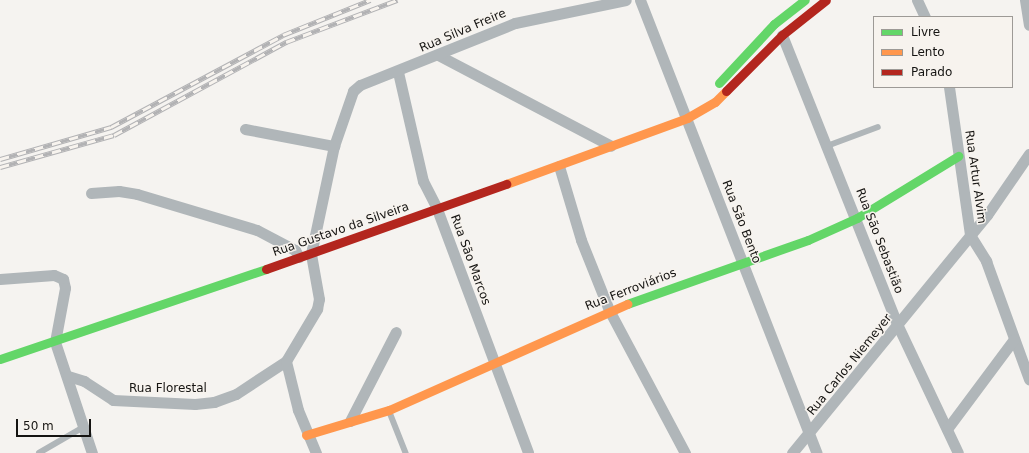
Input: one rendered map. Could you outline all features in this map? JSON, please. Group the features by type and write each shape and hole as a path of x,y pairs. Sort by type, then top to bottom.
{"main road":[{"name":"Rua Gustavo da Silveira","path":"687,118 774,24 805,0"},
{"name":"Rua Gustavo da Silveira","path":"0,359 55,342 311,254 558,166 687,118 715,102 782,35 826,0"},
{"name":"Rua Ferroviários","path":"306,435 389,410 609,310 742,261 808,240 857,218 958,156"}],"street":[{"name":"Rua Silva Freire","path":"334,146 349,98 360,85 398,72 515,23 626,0"},
{"name":"Rua São Bento","path":"640,0 817,453"},
{"path":"917,0 925,16"},
{"path":"1025,0 1029,25"},
{"name":"Rua São Sebastião","path":"782,35 857,218 898,326 958,453"},
{"path":"438,55 611,146"},
{"name":"Rua São Marcos","path":"398,72 423,181 437,209 528,453"},
{"name":"Rua Artur Alvim","path":"949,88 970,235 986,261 1029,380"},
{"path":"245,129 334,146 311,254 318,304 286,361 306,435 316,453"},
{"name":"Rua Carlos Niemeyer","path":"792,453 810,435 898,326 970,235 1029,154"},
{"path":"558,166 581,240 609,310 685,453"},
{"path":"91,193 119,191 137,194 257,230 295,250 299,257"},
{"path":"0,279 54,275 63,279 65,288 55,342 68,376 82,428 92,453"},
{"path":"350,421 396,332"},
{"path":"947,429 1014,339"},
{"name":"Rua Florestal","path":"68,376 84,381 119,401 195,404 214,402 236,394 286,361"}],"lane":[{"path":"827,146 878,127"},
{"path":"389,410 406,453"},
{"path":"39,453 82,428"}],"railway":[{"path":"0,159 111,127 283,35 370,0"},
{"path":"0,167 114,135 286,42 397,0"}],"traffic: fast":[{"path":"719,83 774,24 805,0"},
{"path":"627,304 808,240 857,218 958,156"},
{"path":"0,359 266,269"}],"traffic: slow":[{"path":"506,184 687,118 715,102 726,91"},
{"path":"306,435 389,410 627,304"}],"traffic: jam":[{"path":"726,91 782,35 826,0"},
{"path":"266,269 506,184"}]}
